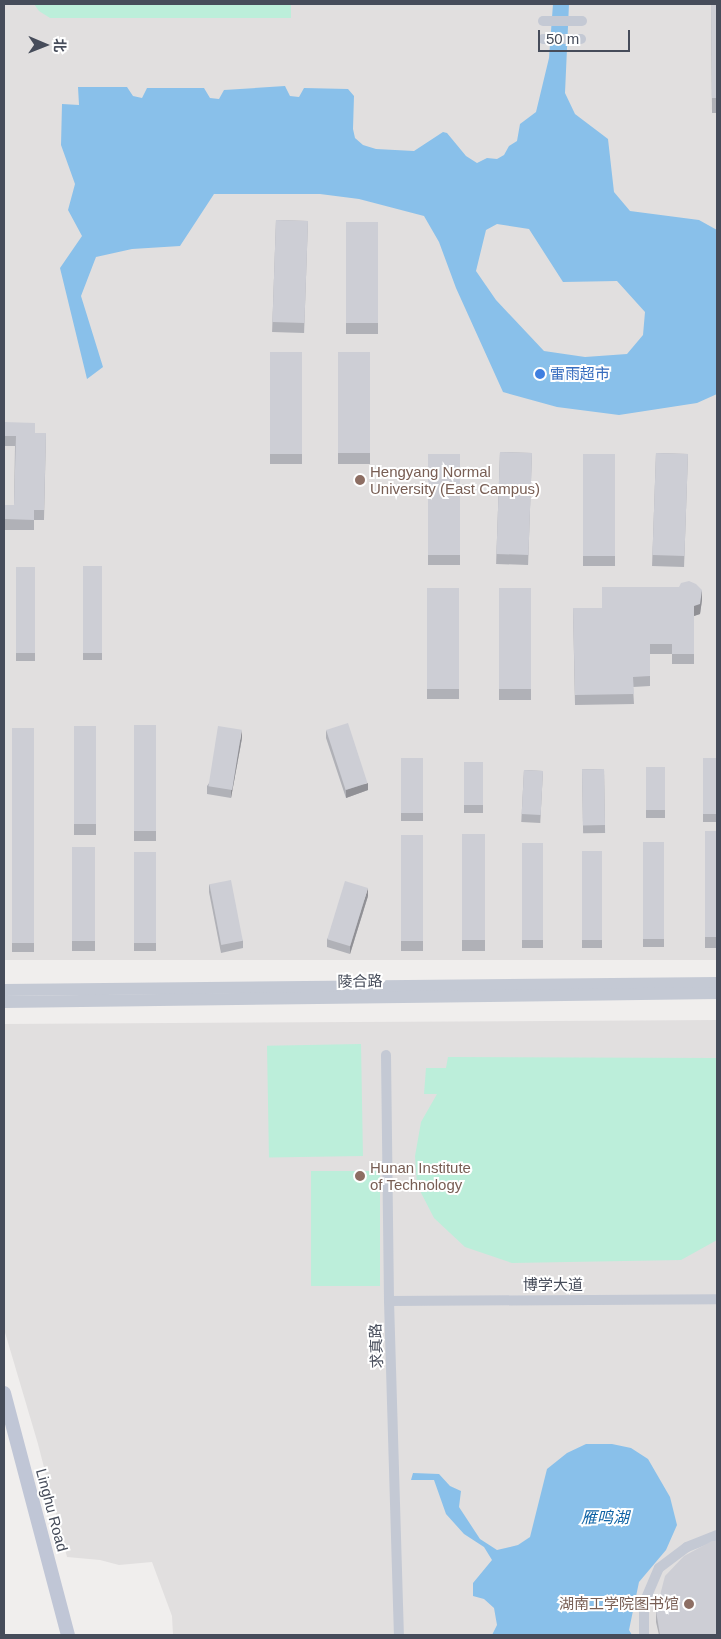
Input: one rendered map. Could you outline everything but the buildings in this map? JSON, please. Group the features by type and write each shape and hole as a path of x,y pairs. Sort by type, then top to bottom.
{"main road":[{"name":"Linghu Road","path":"4,1393 68,1635"}],"street":[{"path":"543,21 579,21"},
{"path":"543,39 578,39"},
{"name":"陵合路","path":"4,990 717,983"},
{"name":"陵合路","path":"4,1002 717,994"},
{"name":"求真路","path":"386,1055 389,1301 399,1635"},
{"name":"博学大道","path":"389,1301 717,1299"},
{"path":"644,1635 644,1603 659,1568 687,1547 717,1535"}],"shaded area":[{"name":"Hengyang Normal University (East Campus)","path":"4,4 717,4 717,960 4,960"},
{"name":"Hunan Institute of Technology","path":"717,1020 717,1635 173,1635 172,1616 152,1562 119,1565 100,1560 67,1557 38,1444 4,1329 4,1024"}],"green space":[{"path":"34,4 291,4 291,18 50,18 39,11"},
{"path":"361,1044 363,1156 269,1158 267,1046"},
{"path":"448,1057 717,1058 717,1240 681,1260 512,1263 465,1247 434,1218 417,1185 415,1156 421,1122 437,1094 424,1094 426,1068 446,1068"},
{"path":"311,1171 380,1171 380,1286 311,1286"}],"water":[{"path":"553,4 569,4 565,93 575,114 608,139 614,192 630,211 699,220 717,230 717,394 697,403 619,415 557,407 503,392 456,288 439,242 424,216 359,199 320,194 214,194 180,246 132,249 96,257 81,296 103,367 87,379 60,268 82,236 68,210 75,184 61,145 62,104 79,105 78,87 127,87 133,96 142,98 147,88 204,88 210,98 219,99 224,90 285,86 290,96 299,97 304,88 348,89 354,96 353,129 355,138 363,145 376,149 414,151 443,132 447,133 466,156 477,163 487,158 497,159 504,155 509,146 517,141 520,124 536,112 549,58","holes":["497,224 529,229 563,282 617,281 645,312 643,335 627,354 585,357 544,351 496,300 476,271 486,230"]},
{"name":"雁鸣湖","path":"586,1444 612,1444 631,1448 648,1459 670,1497 677,1525 666,1550 639,1582 629,1630 632,1635 492,1635 497,1625 494,1608 484,1599 473,1596 473,1583 492,1560 484,1547 464,1534 446,1514 434,1480 411,1480 413,1473 439,1474 450,1486 461,1491 459,1507 480,1539 497,1550 518,1545 530,1537 547,1469 567,1453"}],"place":[{"name":"雷雨超市","path":"540,374"},
{"name":"Hengyang Normal University (East Campus)","path":"360,480"},
{"name":"Hunan Institute of Technology","path":"360,1176"},
{"name":"湖南工学院图书馆","path":"689,1604"}]}
